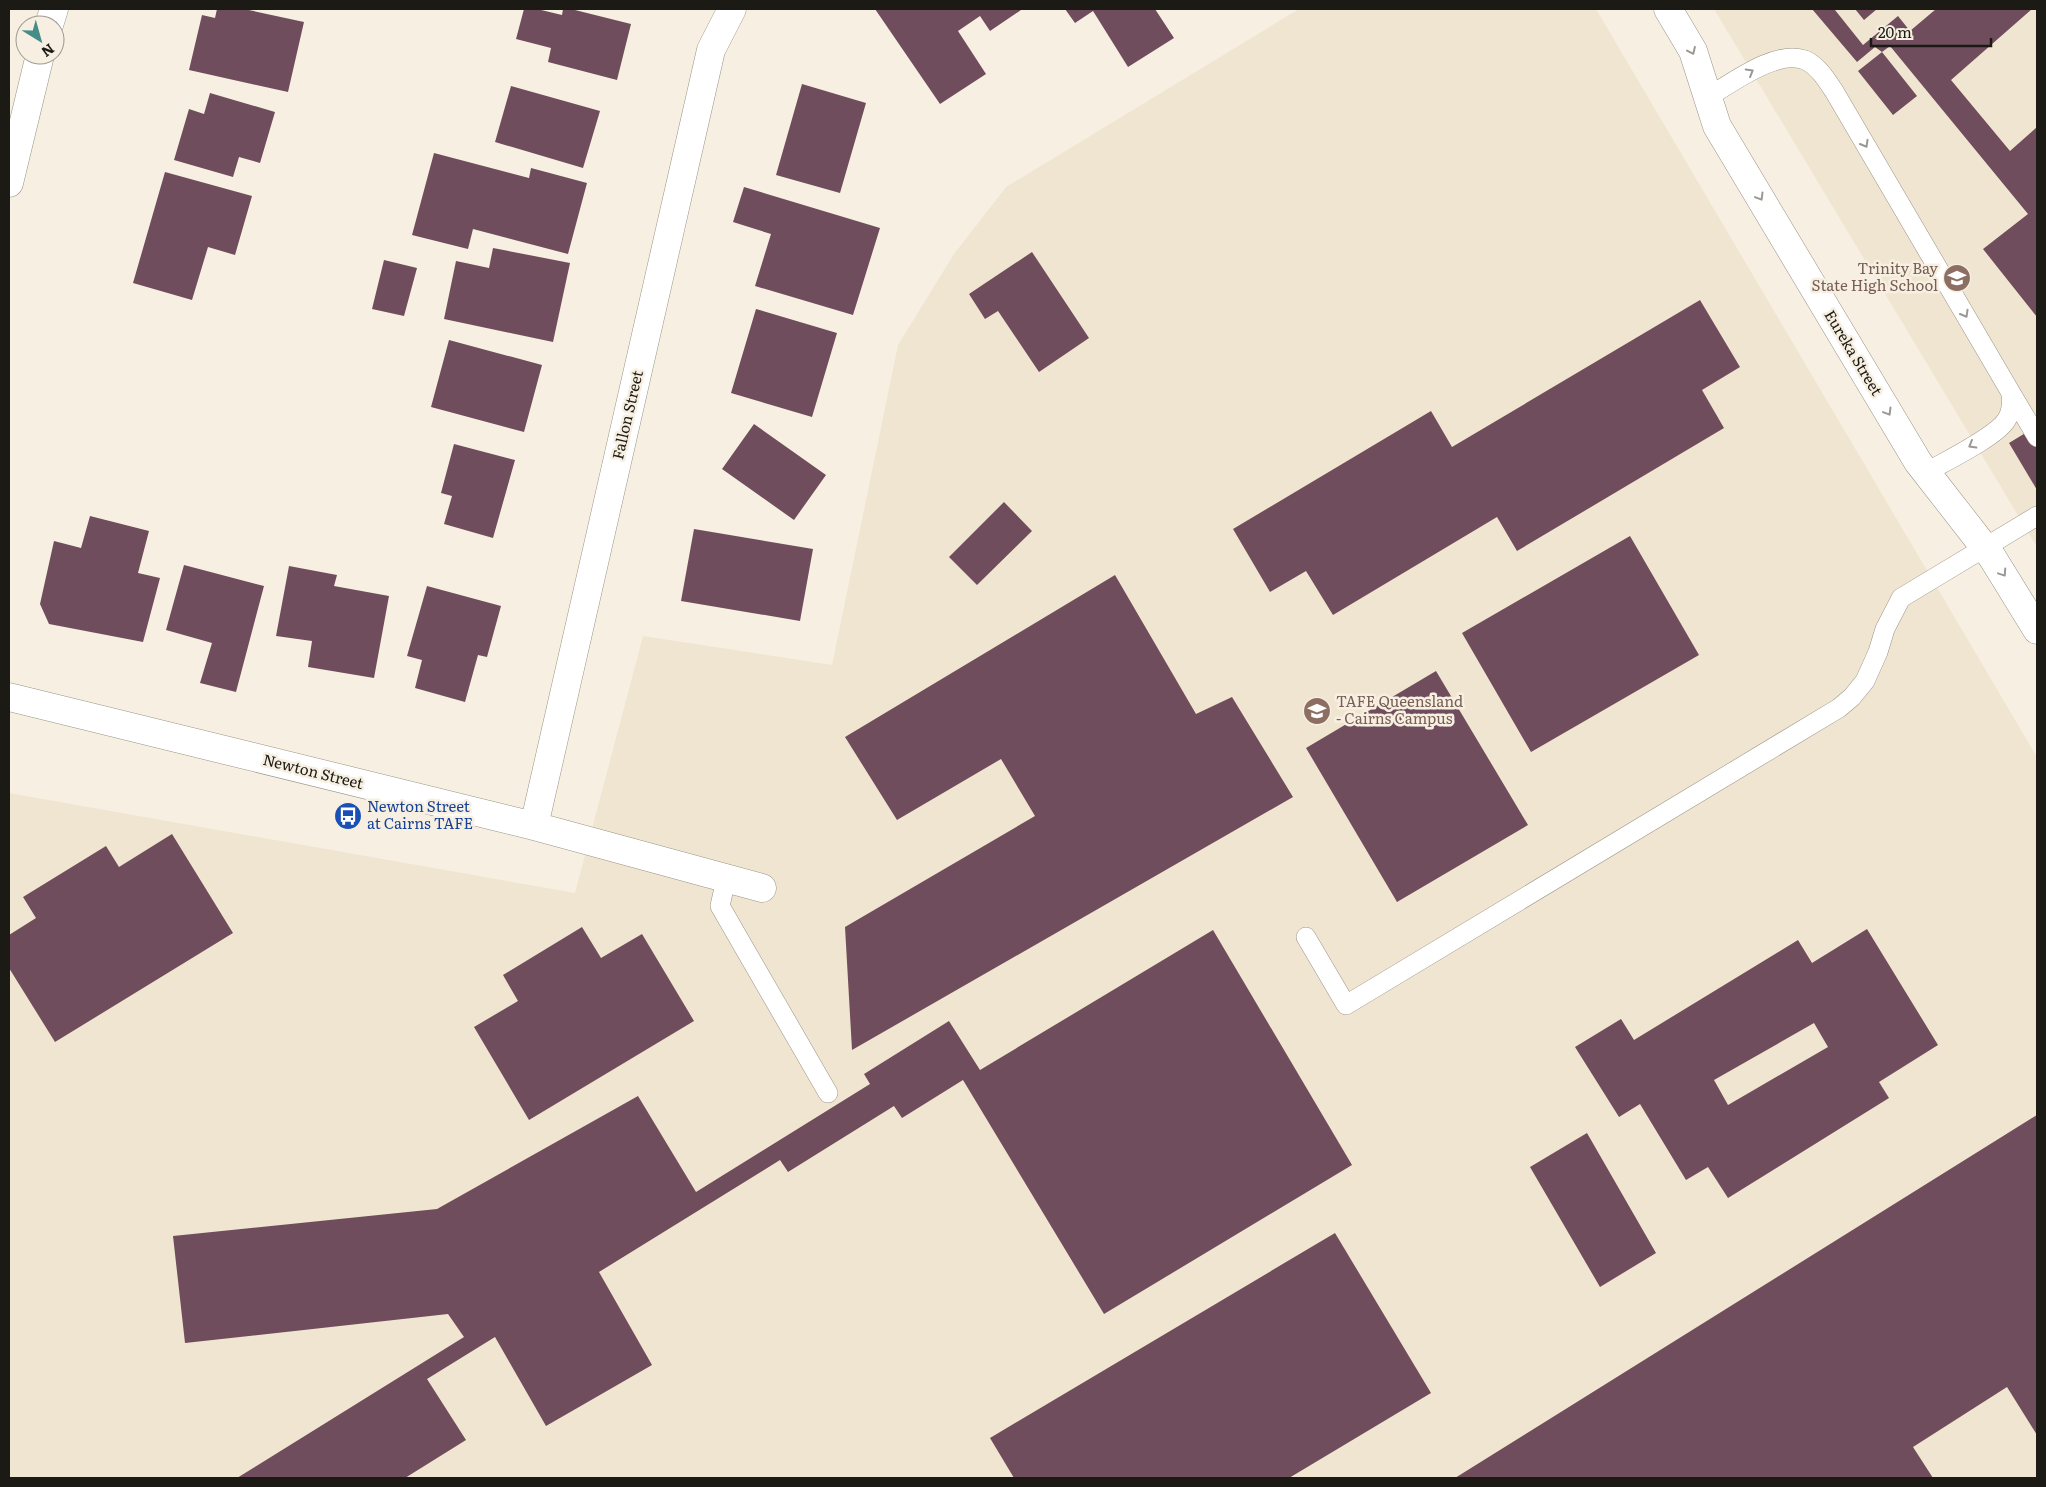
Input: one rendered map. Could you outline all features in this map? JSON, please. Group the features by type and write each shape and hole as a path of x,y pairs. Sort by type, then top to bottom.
{"street":[{"name":"Fallon Street","path":"534,826 711,50 732,9"},
{"name":"Eureka Street","path":"1668,9 1693,51 1717,126 1926,473 1984,547 2037,630"},
{"path":"9,183 38,65"},
{"name":"Newton Street","path":"9,697 534,826 762,888"}],"lane":[{"path":"1708,97 1756,68 1778,59 1804,60 1814,66 1834,91 2037,437"},
{"path":"1926,473 1996,431 2007,420 2012,403 2011,393"},
{"path":"1306,937 1346,1005 1839,708 1852,697 1865,681 1878,652 1885,628 1901,598 2037,516"},
{"path":"726,879 720,906 828,1093"}],"shaded area":[{"name":"TAFE Queensland - Cairns Campus","path":"1299,9 1596,9 2037,757 2037,1478 9,1478 9,793 575,893 643,636 832,665 898,345 954,254 1006,187"},
{"name":"Trinity Bay State High School","path":"1714,9 2037,9 2037,547"}],"building":[{"path":"217,9 244,9 304,22 288,92 189,70 202,15 215,18"},
{"path":"524,9 537,9 562,15 563,9 571,9 631,24 617,80 548,62 551,48 516,39"},
{"path":"875,9 1021,10 990,31 980,16 958,31 986,74 940,104"},
{"path":"1065,9 1155,9 1174,38 1128,67 1093,11 1075,23"},
{"path":"1812,9 1836,9 1863,45 1898,16 1910,31 1936,9 2032,9 1951,80 2010,151 2037,127 2037,317 1983,249 2028,214 1890,46 1882,52 1875,47 1857,62"},
{"path":"1855,9 1877,9 1864,20"},
{"path":"1882,52 1917,96 1893,115 1858,71"},
{"path":"802,84 866,103 840,193 776,175"},
{"path":"511,86 600,111 583,168 495,142"},
{"path":"210,93 275,112 260,163 239,157 233,177 174,160 189,109 204,114"},
{"path":"434,153 529,178 531,168 587,183 568,254 473,229 468,249 412,235"},
{"path":"165,172 252,196 235,255 208,247 192,300 133,283"},
{"path":"744,187 880,228 853,315 755,286 771,234 733,222"},
{"path":"493,248 570,263 553,342 444,319 456,261 489,268"},
{"path":"1032,252 1089,338 1039,372 998,311 985,319 969,294"},
{"path":"384,260 417,268 404,316 372,309"},
{"path":"1700,300 1740,367 1702,390 1724,428 1517,551 1497,517 1333,615 1306,571 1270,592 1233,529 1431,411 1452,447"},
{"path":"756,309 837,333 812,417 731,393"},
{"path":"449,340 542,365 524,432 431,407"},
{"path":"754,424 826,475 794,520 722,469"},
{"path":"2037,426 2037,490 2009,443"},
{"path":"454,444 515,460 493,538 444,524 452,496 441,493"},
{"path":"1004,502 1032,531 977,585 949,557"},
{"path":"90,516 149,531 138,573 160,578 143,642 49,624 40,604 54,541 81,548"},
{"path":"694,529 813,549 800,621 681,601"},
{"path":"1630,536 1699,655 1531,752 1462,633"},
{"path":"184,565 264,586 236,692 200,683 212,643 166,630"},
{"path":"289,566 337,575 334,586 389,596 374,678 308,667 312,641 276,636"},
{"path":"1115,575 1196,714 1232,697 1293,797 852,1050 845,927 1035,816 1001,759 897,820 845,737"},
{"path":"427,586 501,606 487,657 478,655 465,702 415,688 422,660 407,656"},
{"path":"1436,671 1528,825 1397,902 1306,748"},
{"path":"172,834 233,933 55,1042 9,968 9,935 36,918 23,897 106,846 119,867"},
{"path":"582,927 601,958 642,934 694,1021 529,1120 474,1027 518,1001 503,975"},
{"path":"1867,929 1938,1045 1879,1082 1889,1098 1728,1198 1708,1167 1686,1180 1640,1104 1619,1117 1575,1047 1621,1019 1634,1040 1798,940 1812,963","holes":["1814,1023 1828,1047 1728,1105 1714,1080"]},
{"path":"1213,930 1352,1165 1104,1314 963,1080 902,1118 894,1106 788,1172 780,1160 599,1272 652,1365 546,1426 495,1337 427,1379 466,1440 405,1478 237,1478 464,1337 448,1314 185,1343 173,1236 437,1209 638,1096 696,1192 870,1084 864,1074 949,1021 980,1070"},
{"path":"2037,1115 2037,1435 2007,1387 1913,1447 1933,1478 1455,1478"},
{"path":"1587,1133 1656,1253 1600,1287 1530,1167"},
{"path":"1335,1233 1431,1393 1289,1478 1014,1478 990,1438"}],"place":[{"name":"Trinity Bay State High School","path":"1957,278"},
{"name":"TAFE Queensland - Cairns Campus","path":"1317,711"},
{"name":"Newton Street at Cairns TAFE","path":"348,816"}]}
